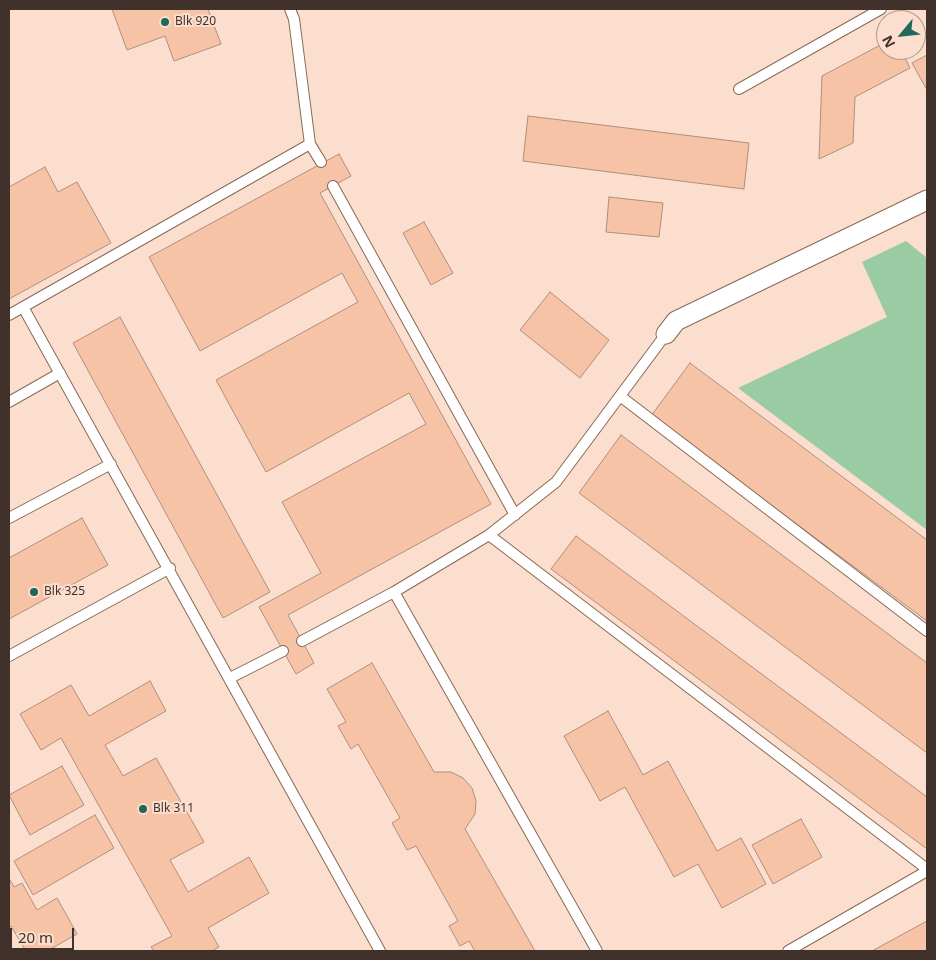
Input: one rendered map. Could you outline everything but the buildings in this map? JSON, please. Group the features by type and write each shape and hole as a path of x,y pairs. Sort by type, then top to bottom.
{"street":[{"path":"666,334 676,321 927,200"}],"lane":[{"path":"290,9 294,19 310,144 321,162"},
{"path":"739,89 881,9"},
{"path":"9,315 310,144"},
{"path":"333,186 515,515"},
{"path":"23,307 170,568 380,951"},
{"path":"302,641 394,592 489,535 556,482 666,334"},
{"path":"9,402 60,373"},
{"path":"620,396 927,631"},
{"path":"9,518 111,464"},
{"path":"489,535 927,870 788,951"},
{"path":"9,656 170,568"},
{"path":"394,592 597,951"},
{"path":"230,678 283,650"}],"green space":[{"path":"906,241 927,258 927,530 738,388 887,317 862,262"}],"place":[{"name":"Blk 920","path":"165,22"},
{"name":"Blk 325","path":"34,592"},
{"name":"Blk 311","path":"143,809"}]}
